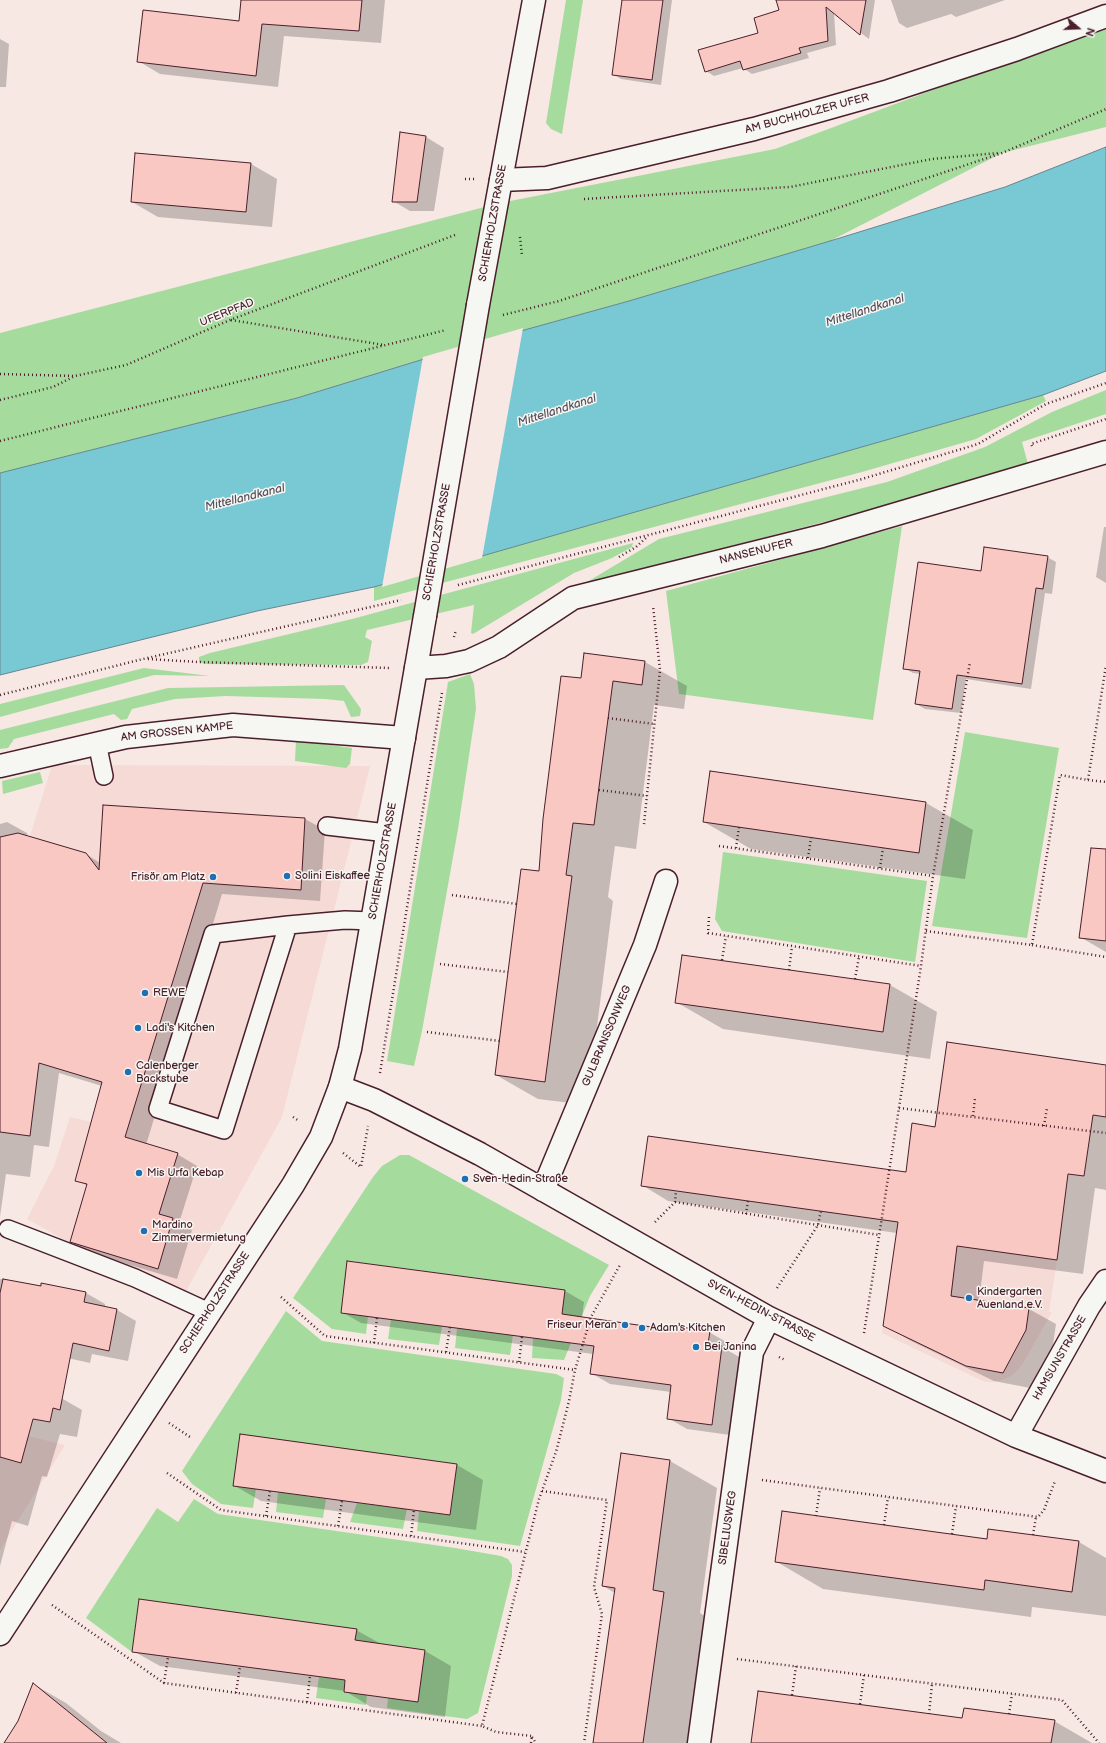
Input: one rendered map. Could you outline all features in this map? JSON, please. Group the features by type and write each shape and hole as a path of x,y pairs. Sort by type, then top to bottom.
{"street":[{"name":"SCHIERHOLZSTRASSE","path":"0,1634 305,1164 321,1137 340,1087 350,1049 404,738 406,668 425,616 478,305 534,0"},
{"name":"AM BUCHHOLZER UFER","path":"501,180 547,178 754,129 889,91 1017,49 1106,16"},
{"name":"NANSENUFER","path":"406,668 446,666 469,661 499,647 572,598 822,536 1106,452"},
{"name":"AM GROSSEN KAMPE","path":"0,766 126,737 233,725 404,738"},
{"name":"GULBRANSSONWEG","path":"543,1190 645,945 666,881"},
{"name":"SVEN-HEDIN-STRASSE","path":"340,1087 374,1100 406,1115 543,1190 769,1318 1016,1436 1106,1471"},
{"name":"HAMSUNSTRASSE","path":"1016,1436 1089,1306 1106,1281"},
{"name":"SIBELIUSWEG","path":"699,1743 752,1352 769,1318"}],"lane":[{"path":"97,743 104,776"},
{"path":"327,826 387,833"},
{"path":"288,925 224,1130 158,1109 212,934 288,925 345,920 373,921"},
{"path":"8,1229 135,1278 209,1312"}],"path":[{"path":"498,317 559,301 1002,153 1106,109"},
{"path":"580,199 790,187 932,159 1002,153"},
{"path":"520,233 519,240 522,256"},
{"name":"UFERPFAD","path":"0,374 75,376 126,365 230,320 455,235"},
{"path":"230,320 386,345"},
{"path":"0,441 453,328"},
{"path":"0,400 53,387 75,376"},
{"path":"451,587 854,481 978,444 1046,404 1106,383"},
{"path":"644,824 660,670 650,578"},
{"path":"0,695 143,658 406,598"},
{"path":"380,1072 446,666 456,630"},
{"path":"143,658 199,662 406,668"},
{"path":"864,1333 921,966 933,876 970,662"},
{"path":"1088,780 1106,665"},
{"path":"608,718 654,724"},
{"path":"1032,945 1060,775 1106,782"},
{"path":"599,790 647,796"},
{"path":"736,848 739,827"},
{"path":"808,858 811,838"},
{"path":"719,846 933,876"},
{"path":"880,868 883,848"},
{"path":"452,895 517,904"},
{"path":"709,918 708,933 921,966"},
{"path":"926,931 1032,945 1106,957"},
{"path":"722,960 726,936"},
{"path":"789,970 792,946"},
{"path":"855,979 859,956"},
{"path":"440,964 508,972"},
{"path":"427,1032 500,1041"},
{"path":"974,1116 975,1098"},
{"path":"899,1108 1106,1133"},
{"path":"1044,1126 1047,1108"},
{"path":"339,1150 361,1167 367,1131"},
{"path":"656,1222 675,1202 676,1191"},
{"path":"746,1214 748,1201"},
{"path":"675,1202 879,1235"},
{"path":"777,1288 818,1225 820,1211"},
{"path":"482,1726 525,1552 542,1491 556,1452 569,1401 574,1370 591,1317 620,1264"},
{"path":"281,1297 325,1336 574,1370"},
{"path":"374,1343 377,1318"},
{"path":"446,1352 450,1327"},
{"path":"519,1362 522,1337"},
{"path":"167,1473 221,1510 525,1552"},
{"path":"761,1480 1036,1517 1038,1517 1044,1510 1056,1482"},
{"path":"816,1516 820,1488"},
{"path":"266,1516 270,1491"},
{"path":"542,1491 607,1500 594,1587 602,1614 584,1743"},
{"path":"884,1525 888,1497"},
{"path":"338,1526 342,1501"},
{"path":"952,1534 956,1506"},
{"path":"411,1536 414,1510"},
{"path":"1033,1535 1036,1517"},
{"path":"72,1618 164,1683 482,1726 496,1732 532,1736"},
{"path":"164,1683 168,1657"},
{"path":"736,1658 1062,1700 1099,1743"},
{"path":"236,1693 240,1666"},
{"path":"792,1695 796,1666"},
{"path":"860,1704 864,1675"},
{"path":"307,1702 310,1676"},
{"path":"928,1714 932,1684"},
{"path":"1010,1714 1012,1694"},
{"path":"531,1743 532,1736"},
{"path":"532,1736 536,1743"}],"shaded area":[{"path":"52,765 370,766 282,1117 185,1293 75,1246 27,1219 54,1166 70,1117 91,1122 110,1085 0,1051 22,862"},
{"name":"Kindergarten Auenland e.V.","path":"899,1212 1057,1260 1049,1312 1052,1312 1024,1362 1010,1377 996,1382 985,1382 882,1333"},
{"path":"0,1429 65,1445 0,1550"}],"green space":[{"path":"566,0 583,0 562,134 551,129 546,123"},
{"path":"1106,25 1106,127 1002,153 830,241 629,301 463,347 297,398 0,473 0,333 500,203 775,149"},
{"path":"1106,390 1106,414 1022,442 1028,464 885,506 582,585 659,539 887,482 985,447 1052,412"},
{"path":"1043,395 1046,401 976,439 862,472 374,601 374,587"},
{"path":"902,526 873,720 679,694 666,591"},
{"path":"633,543 632,547 612,558 574,573 473,634 471,633 474,605 367,630 365,637 372,641 368,662 361,665 205,664 199,662 199,657 210,653 352,619"},
{"path":"144,668 210,676 154,675 0,717 0,704"},
{"path":"470,674 474,684 476,709 458,829 422,1031 414,1066 387,1061 448,682"},
{"path":"344,685 361,709 360,716 351,717 344,701 325,699 226,696 175,699 132,709 127,719 121,720 114,714 14,739 8,748 0,749 0,730 168,688"},
{"path":"965,732 1059,748 1027,938 932,926"},
{"path":"296,740 352,748 350,764 346,768 295,761"},
{"path":"40,772 43,783 3,794 2,781"},
{"path":"723,852 927,881 915,962 722,931 715,919"},
{"path":"400,1155 409,1155 609,1265 590,1296 564,1360 532,1358 533,1338 559,1341 565,1290 348,1261 341,1312 368,1316 366,1334 332,1329 293,1298 373,1177 382,1166"},
{"path":"286,1311 322,1341 556,1374 564,1378 561,1400 520,1546 417,1531 419,1511 450,1515 457,1464 240,1435 234,1486 256,1489 253,1508 221,1504 192,1484 182,1471"},
{"path":"391,1319 442,1326 439,1345 388,1339"},
{"path":"457,1328 513,1335 510,1355 455,1348"},
{"path":"278,1492 326,1499 323,1518 276,1512"},
{"path":"194,1499 218,1514 455,1548 501,1556 508,1559 512,1565 512,1576 478,1713 467,1719 387,1708 388,1698 418,1702 425,1650 355,1640 356,1629 139,1599 132,1652 86,1618 157,1508 178,1522"},
{"path":"357,1503 407,1509 403,1529 350,1522"},
{"path":"319,1677 345,1680 344,1692 367,1695 366,1705 316,1698"}],"water":[{"name":"Mittellandkanal","path":"1106,147 1106,371 1043,395 374,587 257,611 0,675 0,473 297,398 463,347 629,301 1005,187"}],"pier":[{"path":"523,328 482,558 382,587 423,357"}],"building":[{"path":"241,0 362,0 359,31 262,24 256,76 137,62 143,10 239,21"},
{"path":"622,0 663,0 652,80 612,75"},
{"path":"776,0 866,0 860,35 826,7 828,41 799,48 801,53 743,70 740,61 705,72 698,50 758,33 754,18 779,10"},
{"path":"400,132 426,136 417,202 392,202"},
{"path":"135,153 251,163 246,212 131,202"},
{"path":"984,547 1048,556 1043,589 1036,588 1022,684 957,675 952,709 915,704 920,671 903,669 918,562 981,571"},
{"path":"584,653 645,661 642,685 613,681 594,825 573,823 566,875 572,876 545,1082 495,1075 521,869 539,871 543,819 561,676 581,678"},
{"path":"710,771 926,802 919,853 703,822"},
{"path":"103,805 305,818 301,890 203,883 125,1137 178,1153 159,1214 173,1218 158,1269 70,1242 87,1184 75,1181 102,1082 39,1063 30,1136 0,1132 0,837 18,833 86,853 99,870"},
{"path":"1091,848 1106,849 1106,941 1079,938"},
{"path":"682,955 890,984 883,1032 675,1003"},
{"path":"947,1042 1106,1065 1106,1117 1093,1115 1084,1176 1068,1174 1057,1260 957,1246 951,1296 1029,1308 1026,1330 1003,1373 966,1366 883,1326 898,1222 641,1186 648,1136 906,1172 912,1123 935,1127"},
{"path":"347,1261 565,1290 562,1314 679,1331 680,1327 710,1331 708,1344 722,1346 712,1425 667,1419 671,1385 590,1374 594,1346 341,1313"},
{"path":"3,1279 41,1286 41,1283 86,1292 84,1302 117,1309 109,1351 73,1343 60,1410 53,1408 50,1422 33,1419 21,1463 0,1457 0,1293"},
{"path":"240,1434 457,1464 450,1515 233,1486"},
{"path":"621,1453 670,1460 653,1590 664,1592 643,1743 593,1743 615,1588 602,1586"},
{"path":"782,1511 987,1539 988,1529 1079,1541 1072,1592 985,1580 984,1590 775,1562"},
{"path":"139,1599 357,1629 355,1640 425,1650 418,1702 344,1692 345,1680 132,1652"},
{"path":"33,1683 107,1743 4,1743 18,1721"},
{"path":"758,1691 962,1718 964,1708 1055,1720 1051,1743 751,1743"}],"place":[{"name":"Solini Eiskaffee","path":"287,876"},
{"name":"Frisör am Platz","path":"213,877"},
{"name":"REWE","path":"145,993"},
{"name":"Ladi's Kitchen","path":"138,1028"},
{"name":"Calenberger Backstube","path":"128,1072"},
{"name":"Mis Urfa Kebap","path":"139,1173"},
{"name":"Sven-Hedin-Straße","path":"465,1179"},
{"name":"Mardino Zimmervermietung","path":"144,1231"},
{"name":"Kindergarten Auenland e.V.","path":"969,1298"},
{"name":"Friseur Meran","path":"625,1325"},
{"name":"Adam's Kitchen","path":"642,1328"},
{"name":"Bei Janina","path":"696,1347"}]}
